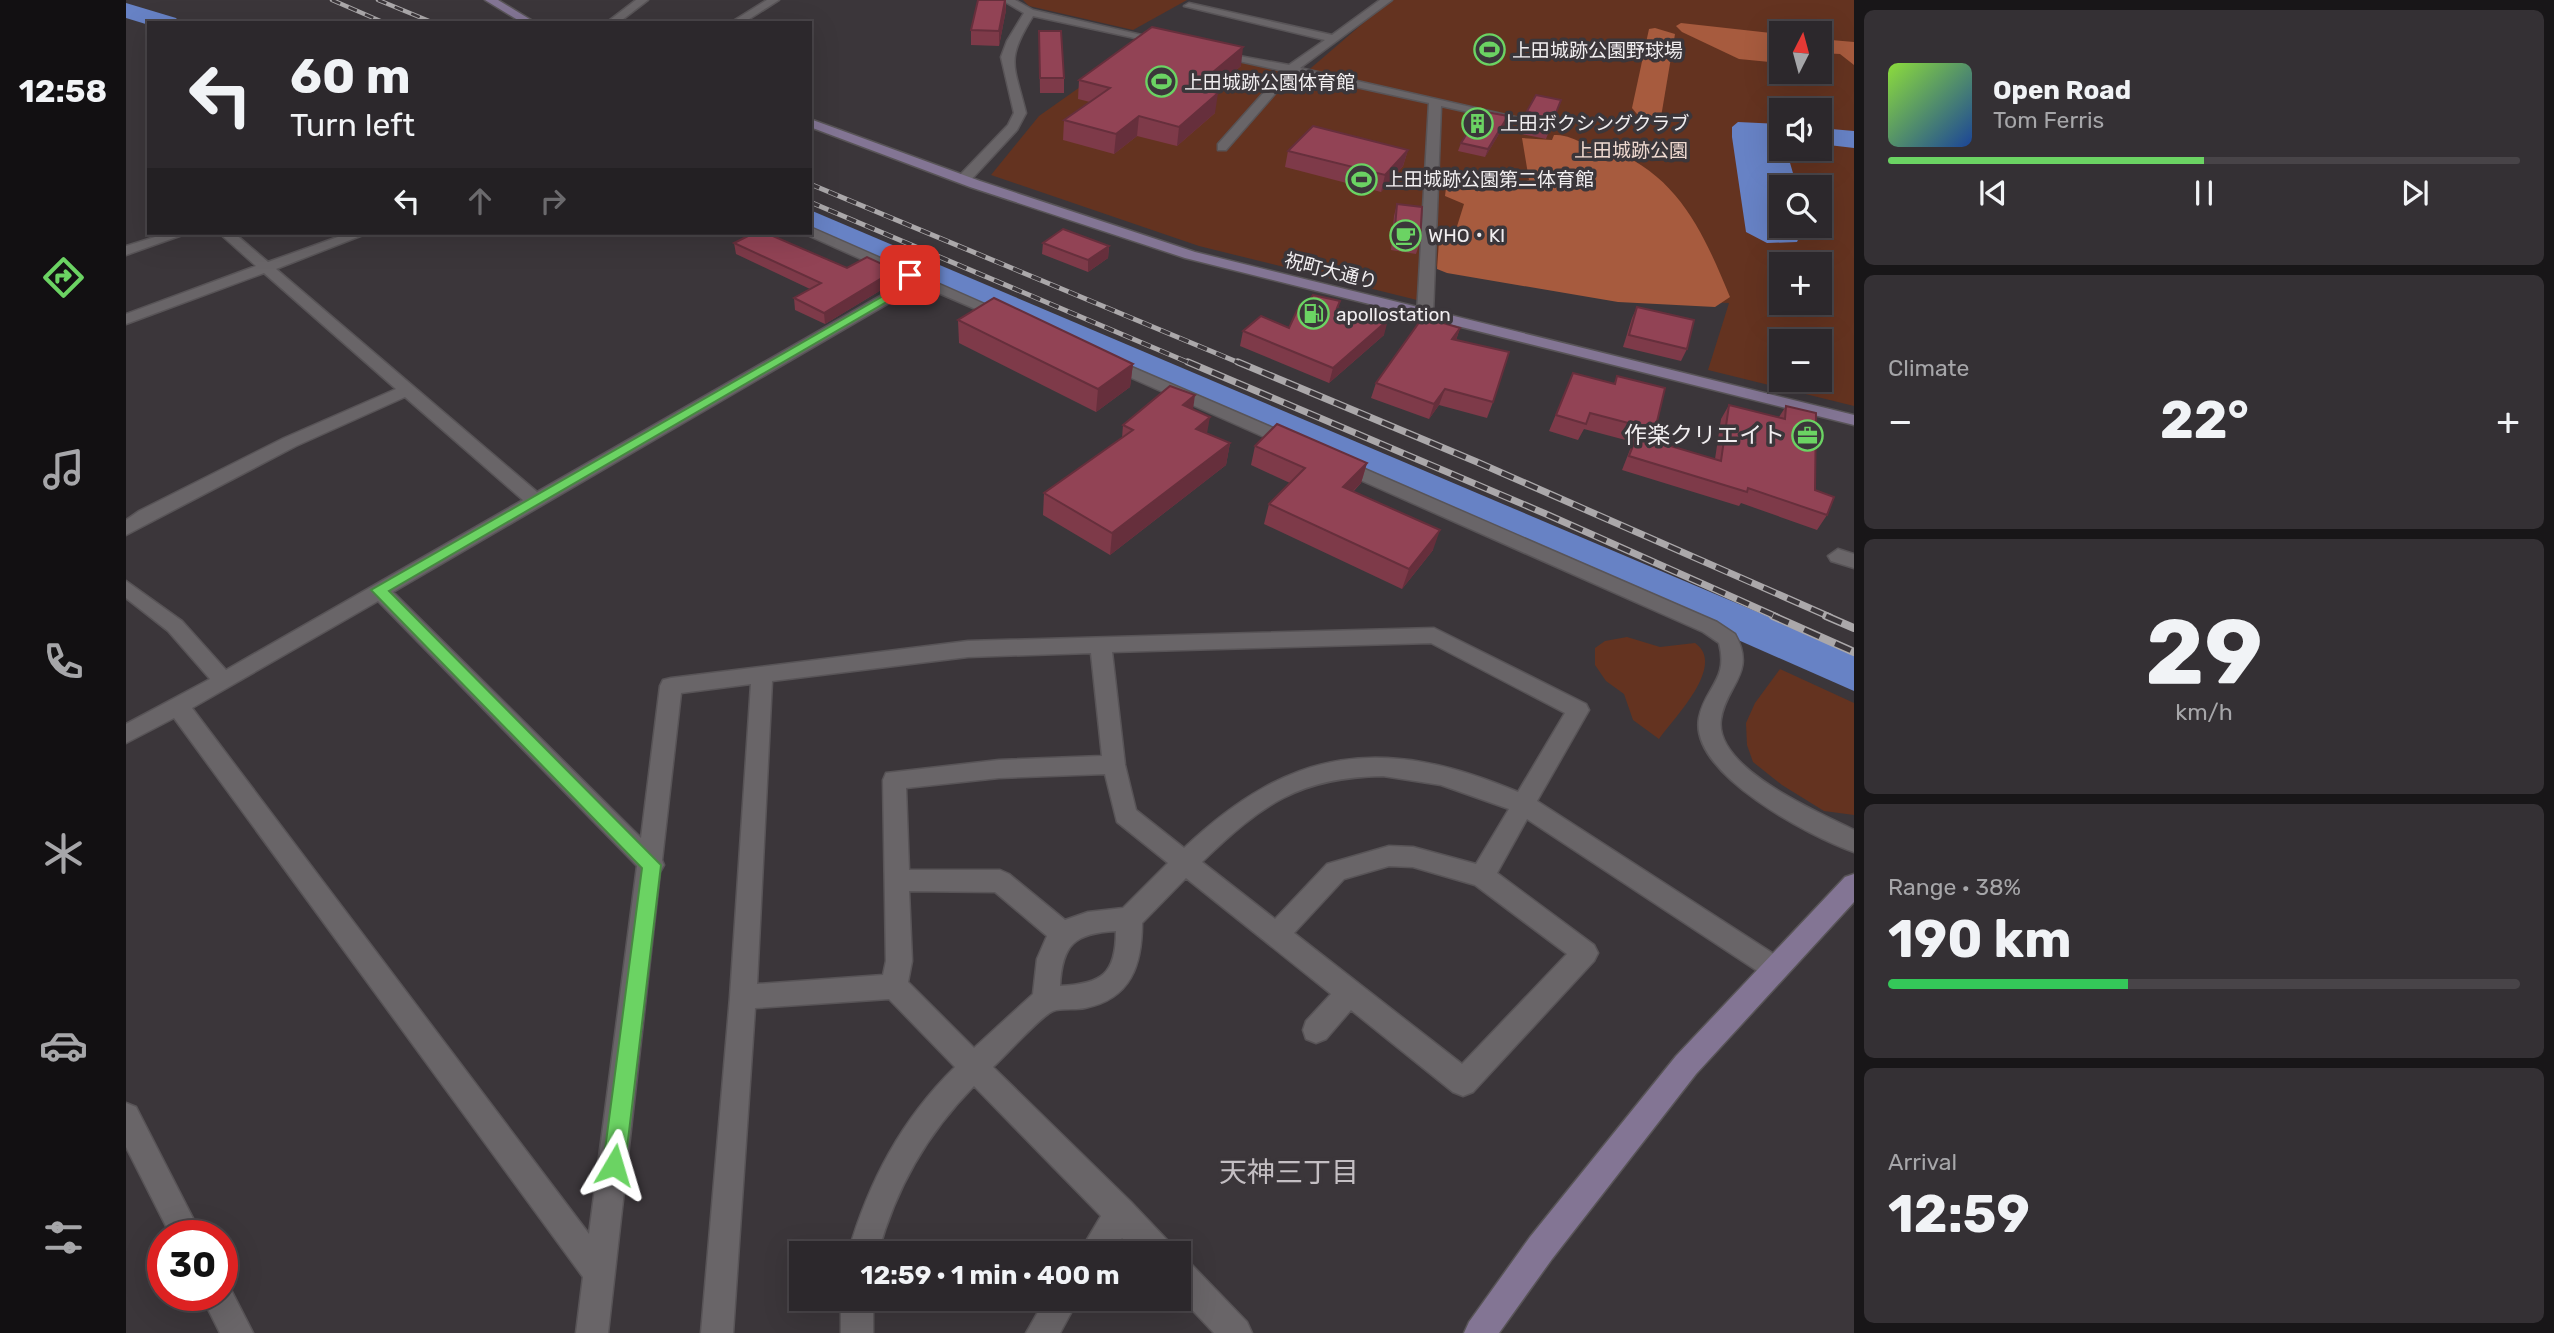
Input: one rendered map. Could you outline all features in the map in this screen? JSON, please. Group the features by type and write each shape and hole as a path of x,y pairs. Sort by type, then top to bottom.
{"street":[{"path":"490,0 527,21"},
{"path":"614,21 643,0"},
{"path":"738,21 774,0"},
{"path":"1007,0 1030,12 1174,44"},
{"path":"1223,147 1292,69 1387,0"},
{"path":"1189,6 1332,38"},
{"path":"963,180 1013,127 1020,113 1007,57 1012,41 1030,12"},
{"path":"1200,49 1531,122"},
{"path":"1425,314 1435,101"},
{"name":"祝町大通り","path":"812,124 963,180 1191,255 1854,420"},
{"path":"812,232 1022,324"},
{"path":"126,251 175,235"},
{"path":"228,235 537,502"},
{"path":"126,320 356,235"},
{"path":"126,734 537,502 920,279"},
{"path":"1086,352 1710,627 1728,639 1734,671 1710,718 1711,738 1717,753 1745,780 1854,842"},
{"path":"126,529 146,515 290,442 407,390"},
{"path":"126,588 175,626 224,681"},
{"path":"379,590 652,865"},
{"path":"593,1333 652,865 671,686 968,649 1434,635 1578,709 1482,876"},
{"path":"1101,645 1114,765 1125,815 1278,933 1463,1082 1586,953 1482,876 1413,857 1389,856 1336,871 1278,933"},
{"path":"717,1333 743,997 762,676"},
{"path":"177,705 600,1274"},
{"path":"894,986 899,961 894,780 999,769 1114,765"},
{"path":"1046,999 1049,955 1063,934 1098,921 1129,919 1240,815 1269,794 1296,780 1333,771 1374,767 1429,771 1485,787 1524,805 1774,968"},
{"path":"898,880 1000,881 1063,934"},
{"path":"1490,1329 1541,1248 1686,1065 1774,968 1854,886"},
{"path":"865,1241 870,1217 883,1185 912,1135 936,1105 1046,999 1076,998 1098,993 1116,981 1127,964 1129,919"},
{"path":"743,997 894,986 1147,1241"},
{"path":"1316,1030 1350,991"},
{"path":"126,1117 179,1220"},
{"path":"1102,1241 1120,1213"},
{"path":"1191,1286 1236,1333"},
{"path":"225,1311 237,1333"},
{"path":"856,1333 857,1311"},
{"path":"1042,1333 1056,1311"}],"green space":[{"path":"1023,0 1187,0 1133,30 1029,6"},
{"name":"上田城跡公園","path":"1390,0 1854,0 1854,406 1797,392 1832,392 1832,329 1769,329 1769,385 1708,370 1729,303 1613,299 1423,264 1417,300 1199,246 991,175 1039,116 1148,39 1304,74"},
{"path":"1627,637 1660,647 1695,643 1703,653 1705,664 1702,678 1659,739 1633,720 1624,694 1606,681 1595,665 1595,648 1605,641"},
{"path":"1780,669 1854,703 1854,815 1824,811 1782,785 1753,762 1747,745 1746,723 1755,703"}],"shaded area":[{"path":"1681,23 1769,33 1769,62 1739,59 1682,32 1676,26"},
{"path":"1655,28 1675,34 1661,117 1637,114 1632,108 1649,29"},
{"path":"1832,40 1854,42 1854,65 1840,54 1832,54"},
{"path":"1554,135 1612,150 1658,178 1688,212 1711,253 1730,297 1715,307 1618,302 1447,273 1437,269 1439,241 1454,236 1464,204 1445,196 1448,172 1523,182 1529,180 1522,138 1552,140"}],"water":[{"path":"1738,122 1769,123 1769,161 1789,161 1794,175 1769,175 1769,238 1799,238 1797,242 1767,243 1746,232 1732,127"},
{"path":"1832,129 1854,131 1854,148 1832,145"}],"building":[{"path":"978,0 1005,0 999,31 971,30"},
{"path":"1152,27 1243,47 1194,88 1218,93 1179,127 1139,116 1116,134 1064,120 1110,88 1079,80"},
{"path":"1039,31 1061,31 1064,78 1040,78"},
{"path":"1536,95 1561,100 1548,133 1518,128 1522,121 1534,123 1541,117 1527,111"},
{"path":"1481,111 1508,116 1488,149 1461,143"},
{"path":"1313,126 1408,150 1385,175 1288,151"},
{"path":"1397,204 1422,207 1420,242 1394,239"},
{"path":"1063,229 1109,246 1088,260 1043,243"},
{"path":"750,235 771,235 847,268 867,257 895,270 824,313 794,298 821,283 734,243"},
{"path":"1313,295 1340,301 1337,308 1388,320 1333,368 1243,331 1261,316 1289,328 1300,304 1307,305"},
{"path":"994,298 1133,364 1098,389 958,320"},
{"path":"1637,307 1694,320 1687,349 1629,335"},
{"path":"1423,317 1460,328 1452,339 1509,352 1493,402 1445,389 1434,404 1376,383"},
{"path":"1573,373 1615,384 1617,376 1665,388 1655,430 1590,413 1586,424 1556,415"},
{"path":"1170,386 1195,395 1183,405 1210,417 1196,429 1230,443 1112,533 1044,493 1133,430 1123,425"},
{"path":"1729,405 1785,419 1786,406 1816,413 1815,490 1834,497 1827,515 1748,488 1747,492 1629,456 1637,436 1721,461"},
{"path":"1277,424 1367,463 1343,487 1440,530 1409,569 1269,504 1305,468 1255,446"}],"waterway":[{"path":"126,10 162,21"},
{"path":"812,220 1854,673"}],"railway":[{"path":"332,0 380,21"},
{"path":"378,0 429,21"},
{"path":"812,185 1242,364"},
{"path":"812,203 1192,364"},
{"path":"1188,362 1546,514 1777,617"},
{"path":"1238,362 1477,462 1830,617"},
{"path":"1773,616 1854,652"},
{"path":"1826,616 1854,628"}],"place":[{"name":"上田城跡公園野球場","path":"1489,50"},
{"name":"上田城跡公園体育館","path":"1161,82"},
{"name":"上田ボクシングクラブ","path":"1477,123"},
{"name":"上田城跡公園第二体育館","path":"1362,179"},
{"name":"WHO・KI","path":"1405,235"},
{"name":"apollostation","path":"1313,314"},
{"name":"作楽クリエイト","path":"1808,435"}],"district":[{"name":"天神三丁目","path":"1289,1172"}],"route":[{"path":"614,1165 652,865 379,590 537,502 920,279 910,275"}]}
